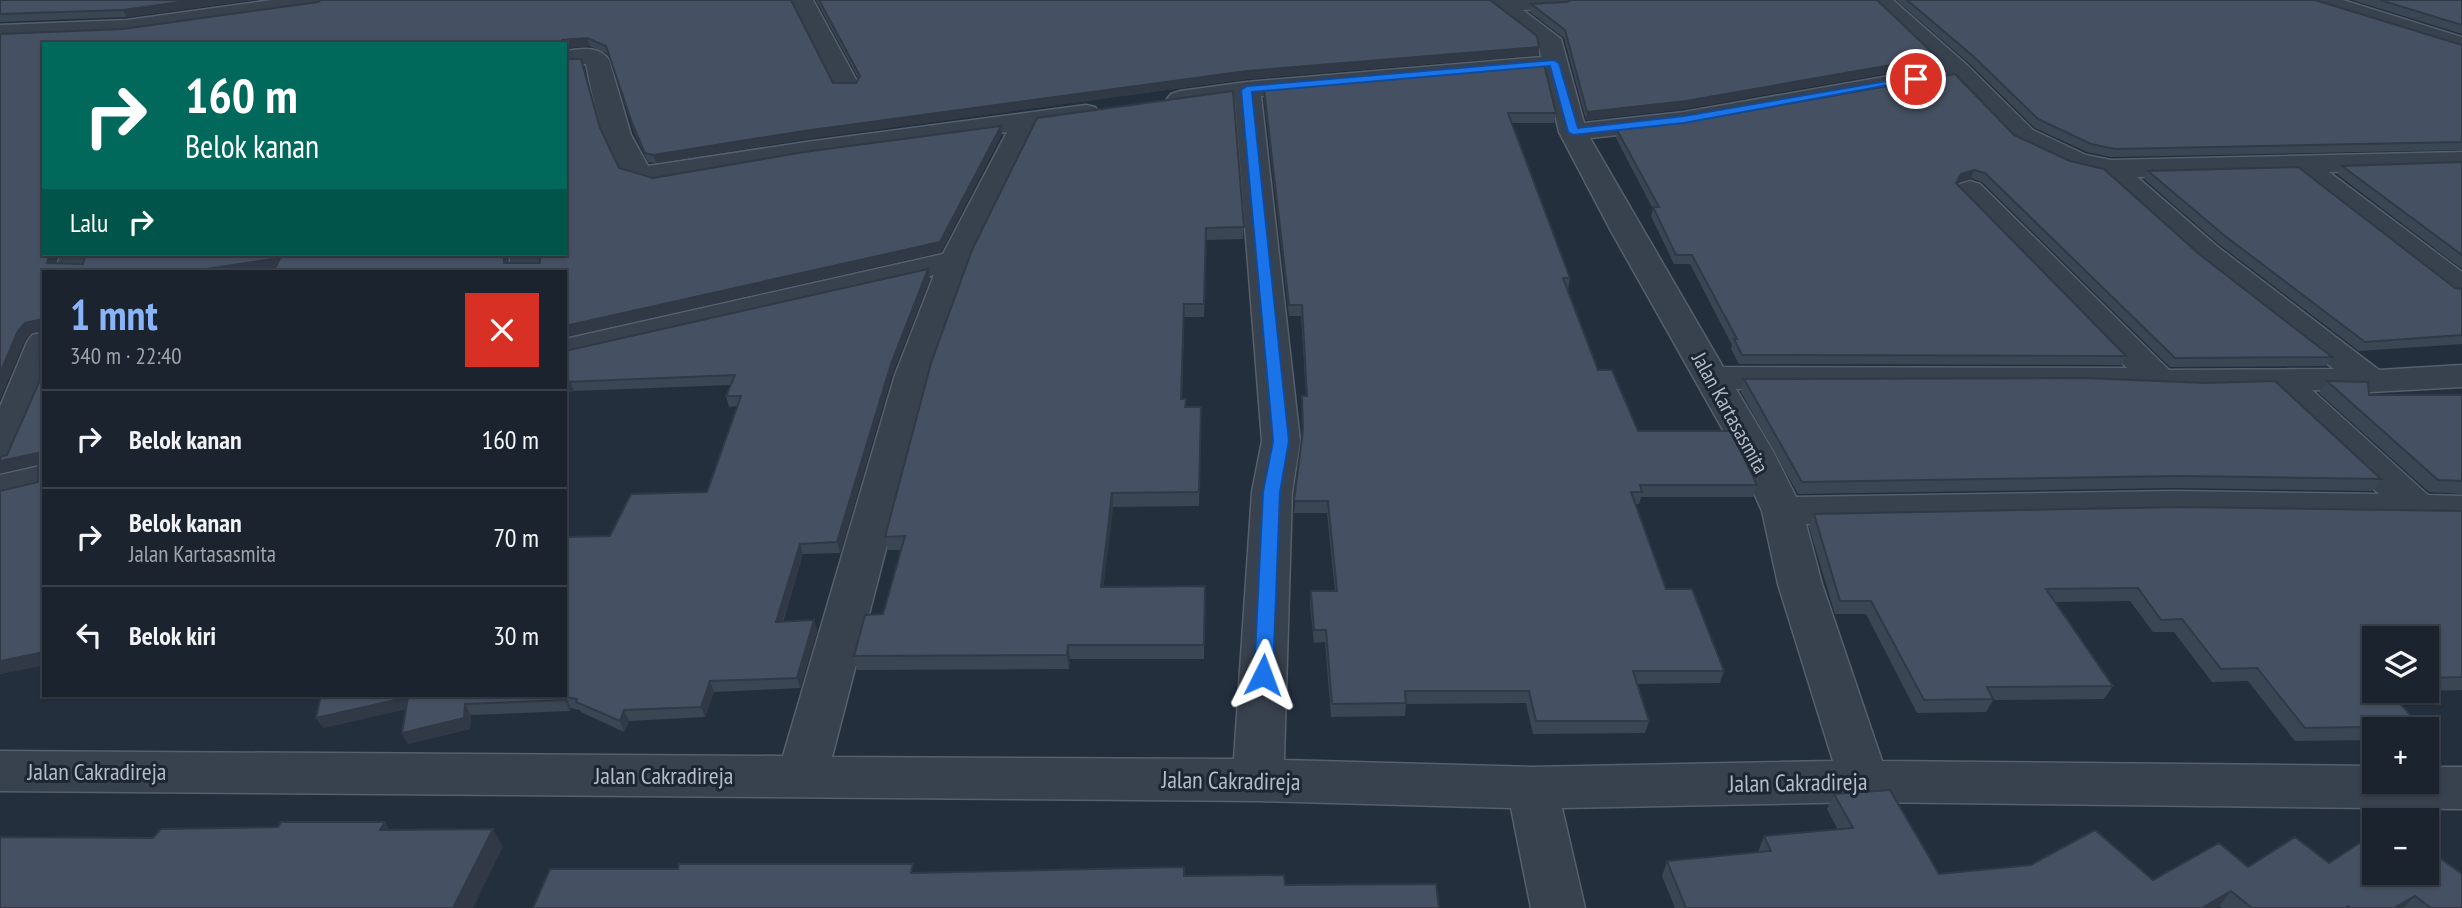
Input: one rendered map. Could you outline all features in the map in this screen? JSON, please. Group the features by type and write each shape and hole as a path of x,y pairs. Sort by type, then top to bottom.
{"street":[{"path":"2,34 127,27 321,0"},
{"path":"802,0 846,85"},
{"path":"1500,2 1566,0"},
{"path":"1880,0 2031,141 2077,161 2111,169 2462,160"},
{"path":"2320,0 2462,45"},
{"name":"Jalan Kartasasmita","path":"1500,2 1549,39 1573,132 1710,378 1755,453 1782,510 1800,584 1864,782"},
{"path":"567,58 590,56 597,61 618,133 634,170 641,174 656,175 806,150 1116,109"},
{"path":"1155,103 1247,90 1554,63"},
{"path":"1573,132 1684,120 1959,71"},
{"path":"1247,90 1281,441 1272,492 1258,780"},
{"path":"802,776 913,375 955,261 1025,122"},
{"path":"2299,163 2462,288"},
{"path":"2111,169 2207,254 2371,381"},
{"path":"1970,190 2159,380"},
{"path":"567,349 955,261"},
{"path":"0,454 42,347"},
{"path":"1710,378 2078,376 2159,380 2371,381 2462,376"},
{"path":"2278,379 2419,509"},
{"path":"0,488 42,478"},
{"path":"1782,510 2174,504 2462,509"},
{"name":"Jalan Cakradireja","path":"0,771 1258,780 1532,788 1864,782 2462,788"},
{"path":"1532,788 1558,908"}],"building":[{"path":"0,0 194,0 123,10 0,14"},
{"path":"791,0 833,83 856,83 860,76 819,0 1490,0 1537,36 1539,47 1247,71 804,131 653,155 645,153 632,123 606,46 587,38 562,42 42,42 42,256 49,256 47,263 83,264 85,256 504,256 504,263 540,263 540,256 567,256 567,59 581,59 600,128 619,168 653,178 804,152 1001,126 940,242 567,326 567,270 274,270 280,258 200,270 42,270 42,652 0,661 0,491 38,482 38,453 0,461 0,457 7,455 40,380 39,320 25,323 18,331 0,373 0,34 123,29 318,2"},
{"path":"1571,0 1877,0 1937,57 1686,101 1587,112 1565,30 1531,4"},
{"path":"1907,0 2315,0 2462,45 2462,142 2115,149 2091,144 2038,119 1973,56"},
{"path":"2380,0 2462,0 2462,25"},
{"path":"1544,64 1556,113 1508,113 1570,278 1563,278 1598,370 1612,370 1638,431 1731,431 1757,485 1640,485 1642,492 1631,492 1666,589 1692,589 1724,671 1633,671 1649,721 1536,721 1529,691 1405,691 1406,703 1332,704 1326,630 1314,630 1311,591 1337,591 1328,501 1294,501 1303,430 1302,396 1307,396 1302,305 1289,305 1264,89"},
{"path":"1955,74 2014,135 2070,161 2104,169 2199,254 2332,357 2175,358 1985,173 1974,170 1961,174 1956,183 2126,356 1742,355 1734,339 1737,339 1692,255 1676,255 1653,207 1659,207 1617,130 1686,122"},
{"path":"1233,91 1244,227 1206,228 1204,304 1184,304 1181,399 1186,399 1185,407 1201,407 1199,492 1112,493 1101,587 1205,586 1204,645 1068,645 1067,655 854,656 865,615 883,614 905,536 885,537 931,363 972,250 1037,118"},
{"path":"2462,162 2462,255 2342,166"},
{"path":"2298,167 2455,288 2462,289 2462,335 2365,342 2225,236 2148,171"},
{"path":"928,269 891,364 837,542 800,544 776,622 814,620 797,678 710,681 701,707 624,710 620,721 576,702 577,699 566,697 567,537 610,536 631,494 707,492 741,396 726,396 735,375 567,382 567,351"},
{"path":"2084,378 2206,383 2275,381 2381,479 2181,476 1802,482 1744,379"},
{"path":"2327,381 2368,382 2369,395 2462,395 2462,481 2438,480"},
{"path":"2182,507 2462,511 2462,677 2439,678 2439,626 2362,626 2362,703 2400,703 2412,717 2362,717 2362,727 2305,728 2257,668 2221,669 2182,619 2161,620 2138,588 2046,589 2113,686 1987,687 1993,699 1924,700 1871,601 1840,601 1814,514"},
{"path":"321,697 408,697 316,718"},
{"path":"408,697 566,697 565,700 465,704 464,718 402,733"},
{"path":"1890,790 1939,874 2031,865 2095,830 2153,880 2219,843 2248,867 2295,837 2329,863 2362,841 2362,885 2439,885 2439,858 2462,874 2462,908 2431,908 2415,896 2394,908 2252,908 2231,891 2202,908 1686,908 1667,861 1771,851 1764,836 1853,828 1834,794"},
{"path":"281,822 385,822 380,830 493,829 453,908 0,908 0,837 153,838 161,829 278,827"},
{"path":"679,864 913,864 911,873 1184,867 1184,876 1284,875 1285,885 1436,884 1439,908 533,908 550,869 678,869"}],"route":[{"path":"1263,675 1272,492 1281,441 1247,90 1554,63 1573,132 1684,120 1916,79"}]}
